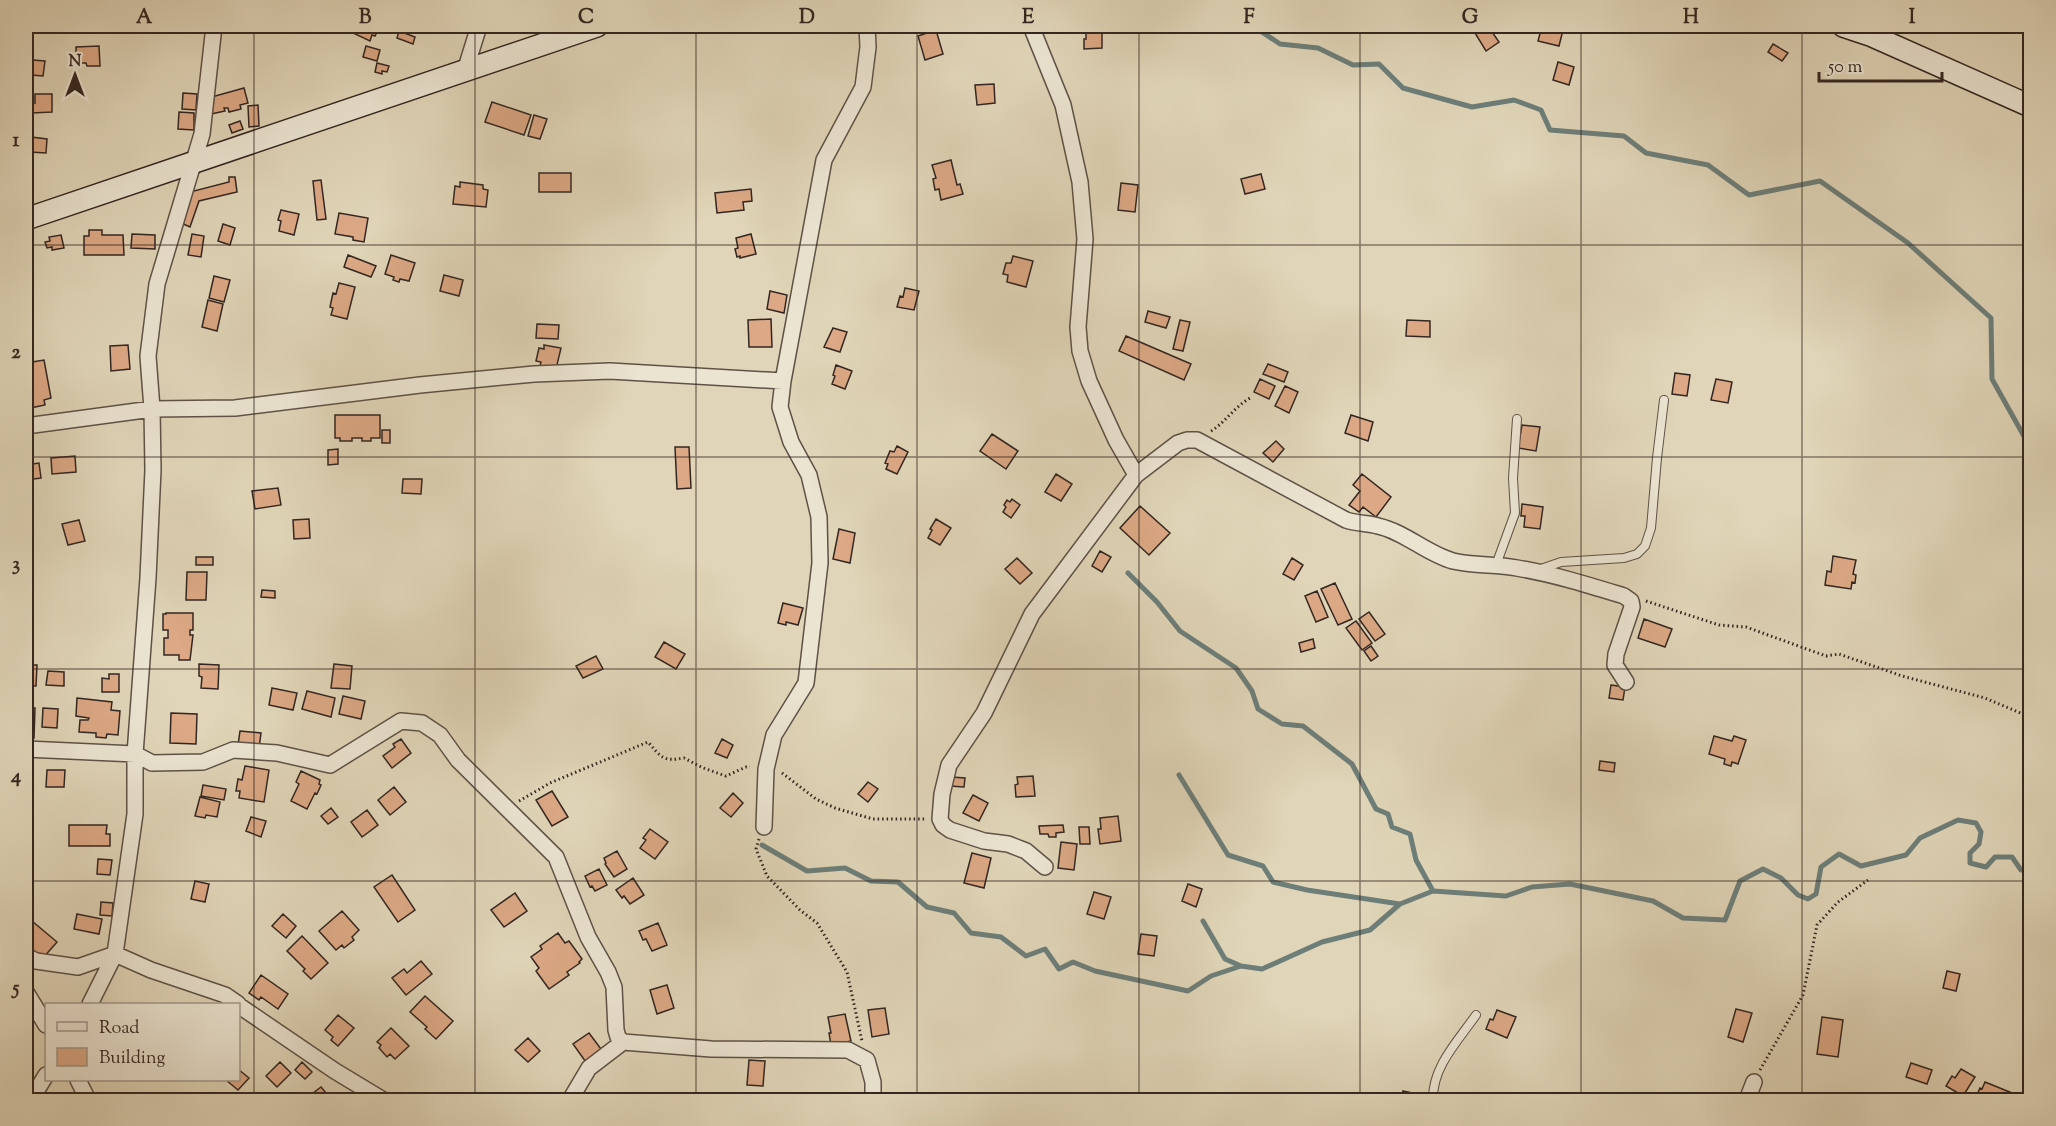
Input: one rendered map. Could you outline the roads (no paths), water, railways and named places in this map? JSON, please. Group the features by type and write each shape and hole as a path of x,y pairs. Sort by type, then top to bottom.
{"street":[{"path":"91,1003 115,954 135,814 135,754 148,578 153,470 148,356 157,284 202,134 214,26"},
{"path":"465,71 479,26"},
{"path":"26,219 597,26"},
{"path":"764,827 766,769 774,735 806,683 820,563 819,517 809,475 791,442 780,407 783,381 824,160 863,87 868,47 867,26"},
{"path":"1031,26 1063,105 1080,182 1084,239 1078,327 1080,351 1089,381 1116,440 1136,475"},
{"path":"1843,26 1870,35 2031,106"},
{"path":"26,426 152,409 235,408 420,385 534,374 610,371 783,381"},
{"path":"1045,867 1026,851 1008,844 984,841 950,830 943,825 940,819 942,794 949,765 984,713 1032,614 1136,475 1178,443 1187,440 1197,440 1347,520 1359,525 1378,526 1409,538 1450,560 1473,566 1496,565 1534,571 1624,596 1631,601 1632,607 1616,654 1615,664 1626,682"},
{"path":"26,749 135,754 152,763 203,762 233,750 277,753 330,765 400,721 422,723 440,735 458,760 556,857 588,937 614,987 616,1030 623,1042 711,1049 848,1050 867,1060 873,1082 873,1101"},
{"path":"26,956 36,961 78,967 115,954 151,970 225,995 235,1003"},
{"path":"26,992 45,1023"},
{"path":"240,1006 383,1101"},
{"path":"570,1101 589,1068 623,1042"},
{"path":"32,1101 45,1077"},
{"path":"78,1081 88,1101"},
{"path":"1747,1101 1754,1082"}],"lane":[{"path":"1534,571 1561,562 1624,558 1637,554 1645,546 1651,528 1664,400"},
{"path":"1496,565 1515,513 1513,478 1517,419"},
{"path":"1433,1101 1432,1088 1439,1068 1476,1015"}],"waterway":[{"path":"1253,26 1280,44 1318,48 1353,65 1379,64 1403,88 1472,107 1514,100 1541,110 1550,130 1624,136 1646,153 1708,165 1749,195 1820,181 1908,243 1991,318 1992,379 2030,447"},
{"path":"1128,573 1157,602 1180,631 1236,668 1252,691 1258,709 1282,724 1303,726 1352,764 1376,809 1388,814 1392,827 1410,834 1416,860 1433,891"},
{"path":"1179,775 1228,855 1263,866 1273,882 1307,890 1400,904"},
{"path":"762,845 807,871 845,868 871,881 898,882 927,907 954,913 971,933 1001,937 1026,956 1045,949 1059,969 1073,962 1095,971 1188,991 1211,976 1241,966 1262,969 1322,942 1370,930 1400,904 1433,891 1506,896 1532,887 1570,884 1653,901 1683,918 1725,920 1740,881 1763,869 1781,878 1798,895 1808,899 1816,894 1821,867 1839,854 1861,866 1906,855 1920,838 1958,820 1976,823 1981,832 1979,844 1970,853 1970,863 1986,867 1995,857 2012,857 2021,870 2030,870"},
{"path":"1203,921 1225,959 1241,966"}]}
